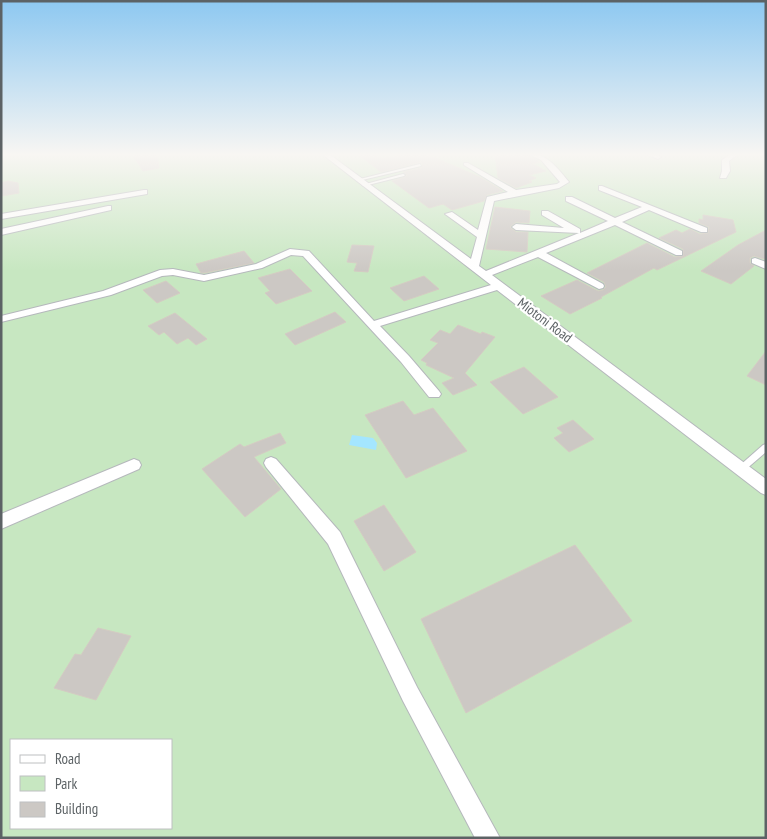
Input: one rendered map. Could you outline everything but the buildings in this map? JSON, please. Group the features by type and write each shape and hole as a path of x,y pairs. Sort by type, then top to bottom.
{"street":[{"path":"1,218 138,193"},
{"name":"Miotoni Road","path":"376,193 766,488"},
{"path":"474,267 490,199 514,193"},
{"path":"614,193 704,230"},
{"path":"569,199 679,253"},
{"path":"1,232 108,208"},
{"path":"485,275 540,254 580,233 615,222 648,208"},
{"path":"545,212 580,233"},
{"path":"449,214 481,236"},
{"path":"516,228 580,233"},
{"path":"1,319 107,293 160,273 173,272 204,278 259,266 296,252 306,253 405,359 434,394"},
{"path":"540,254 599,286"},
{"path":"755,261 766,266"},
{"path":"372,325 500,286"},
{"path":"271,463 330,531 410,694 488,838"},
{"path":"1,522 134,465"}],"lane":[{"path":"741,469 766,447"}],"green space":[{"path":"1,193 766,193 766,838 1,838"}],"water":[{"path":"352,435 373,438 377,443 376,450 349,445"}]}
